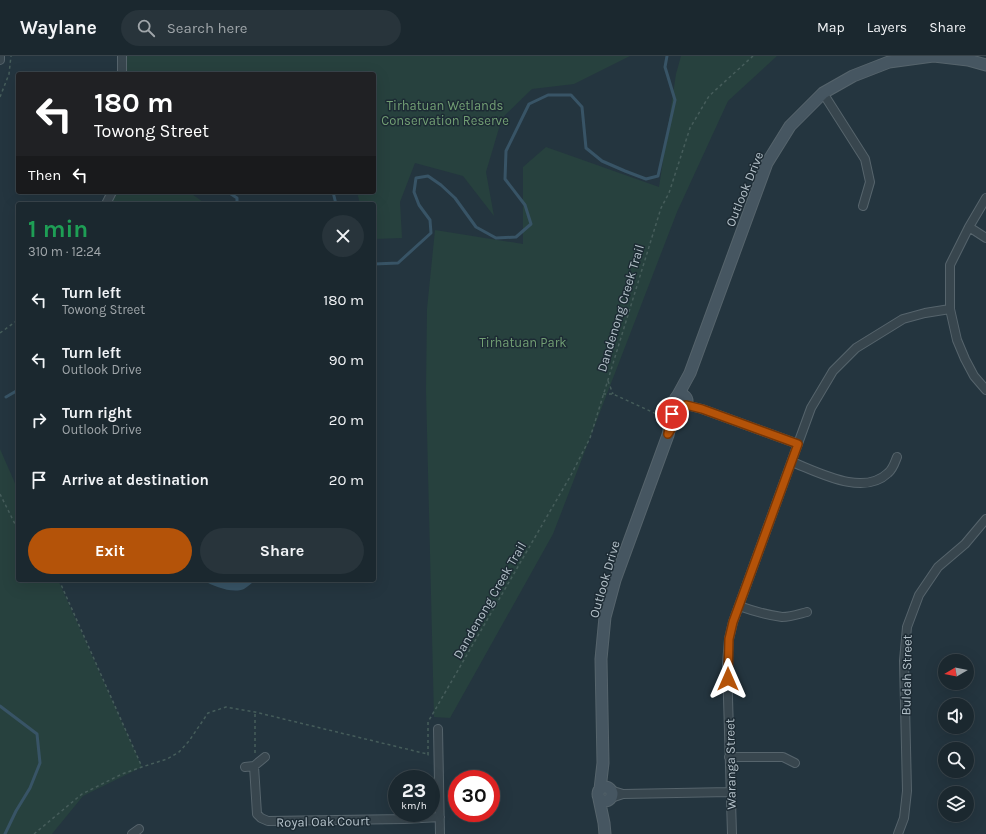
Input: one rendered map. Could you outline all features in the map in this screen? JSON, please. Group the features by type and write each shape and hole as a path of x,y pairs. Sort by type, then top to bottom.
{"street":[{"path":"122,56 122,72"},
{"name":"Outlook Drive","path":"604,828 606,794 603,763 601,659 605,617 615,580 668,434 683,401 690,373 767,163 790,126 823,93 854,76 889,62 933,56 968,60 986,65"},
{"path":"823,93 865,159 870,182 863,206"},
{"path":"986,198 969,227 950,265 950,310 957,340 974,376 986,390"},
{"path":"969,227 986,238"},
{"name":"Waranga Street","path":"732,834 729,757 728,651 733,622 811,408 834,371 856,348 902,319 926,313 950,310"},
{"path":"683,401 798,444"},
{"path":"792,462 837,480 857,483 879,479 889,472 897,457"},
{"name":"Buldah Street","path":"898,834 904,818 907,791 904,661 907,628 919,595 938,567 965,544 986,519"},
{"path":"739,606 783,617 807,612"},
{"path":"438,729 439,770"},
{"path":"245,766 265,757"},
{"path":"729,757 782,757 795,763"},
{"name":"Royal Oak Court","path":"253,762 257,814 268,822 388,819"},
{"path":"606,794 730,792"},
{"path":"440,822 440,834"}],"path":[{"path":"0,97 9,74 11,56"},
{"name":"Dandenong Creek Trail","path":"34,834 82,794 122,774 167,759 179,752 189,741 208,714 226,707 255,712 428,755 428,722 571,475 590,438 661,208 669,193 690,128 709,96 753,56"},
{"path":"0,333 16,321"},
{"path":"608,380 613,394"},
{"path":"604,394 613,394 661,416"},
{"path":"0,494 16,526"},
{"path":"60,582 142,767"},
{"path":"253,762 255,753 255,712"}],"green space":[{"name":"Tirhatuan Wetlands Conservation Reserve","path":"122,56 630,56 574,84 532,89 502,118 486,172 494,216 463,176 415,163 400,202 402,238 376,239 376,202 360,202 358,194 376,194 376,72 122,72"},
{"name":"Tirhatuan Park","path":"681,56 777,56 728,101 677,212 553,534 450,718 434,717 426,390 427,309 435,230 523,244 523,167 546,147 659,187 676,74"},
{"path":"111,194 192,194 203,202 107,202"},
{"path":"0,449 16,485 16,582 59,582 142,767 83,796 52,834 0,834"}],"water":[{"path":"206,582 254,582 244,589 234,591"}],"waterway":[{"path":"376,264 398,263 431,233 430,220 419,205 414,192 416,178 428,176 441,185 455,198 476,227 496,238 516,237 531,224 525,205 505,179 506,151 529,104 548,95 571,95 582,107 586,148 602,161 646,179 658,176 675,100 665,67 667,56"},
{"path":"231,194 237,198 237,202"},
{"path":"334,194 336,202"},
{"path":"6,397 16,391"},
{"path":"0,706 37,734 40,763 30,788 16,811 5,834"}],"route":[{"path":"672,414 668,434 686,405 702,409 798,444 733,622 729,639 727,664 728,679"}]}
